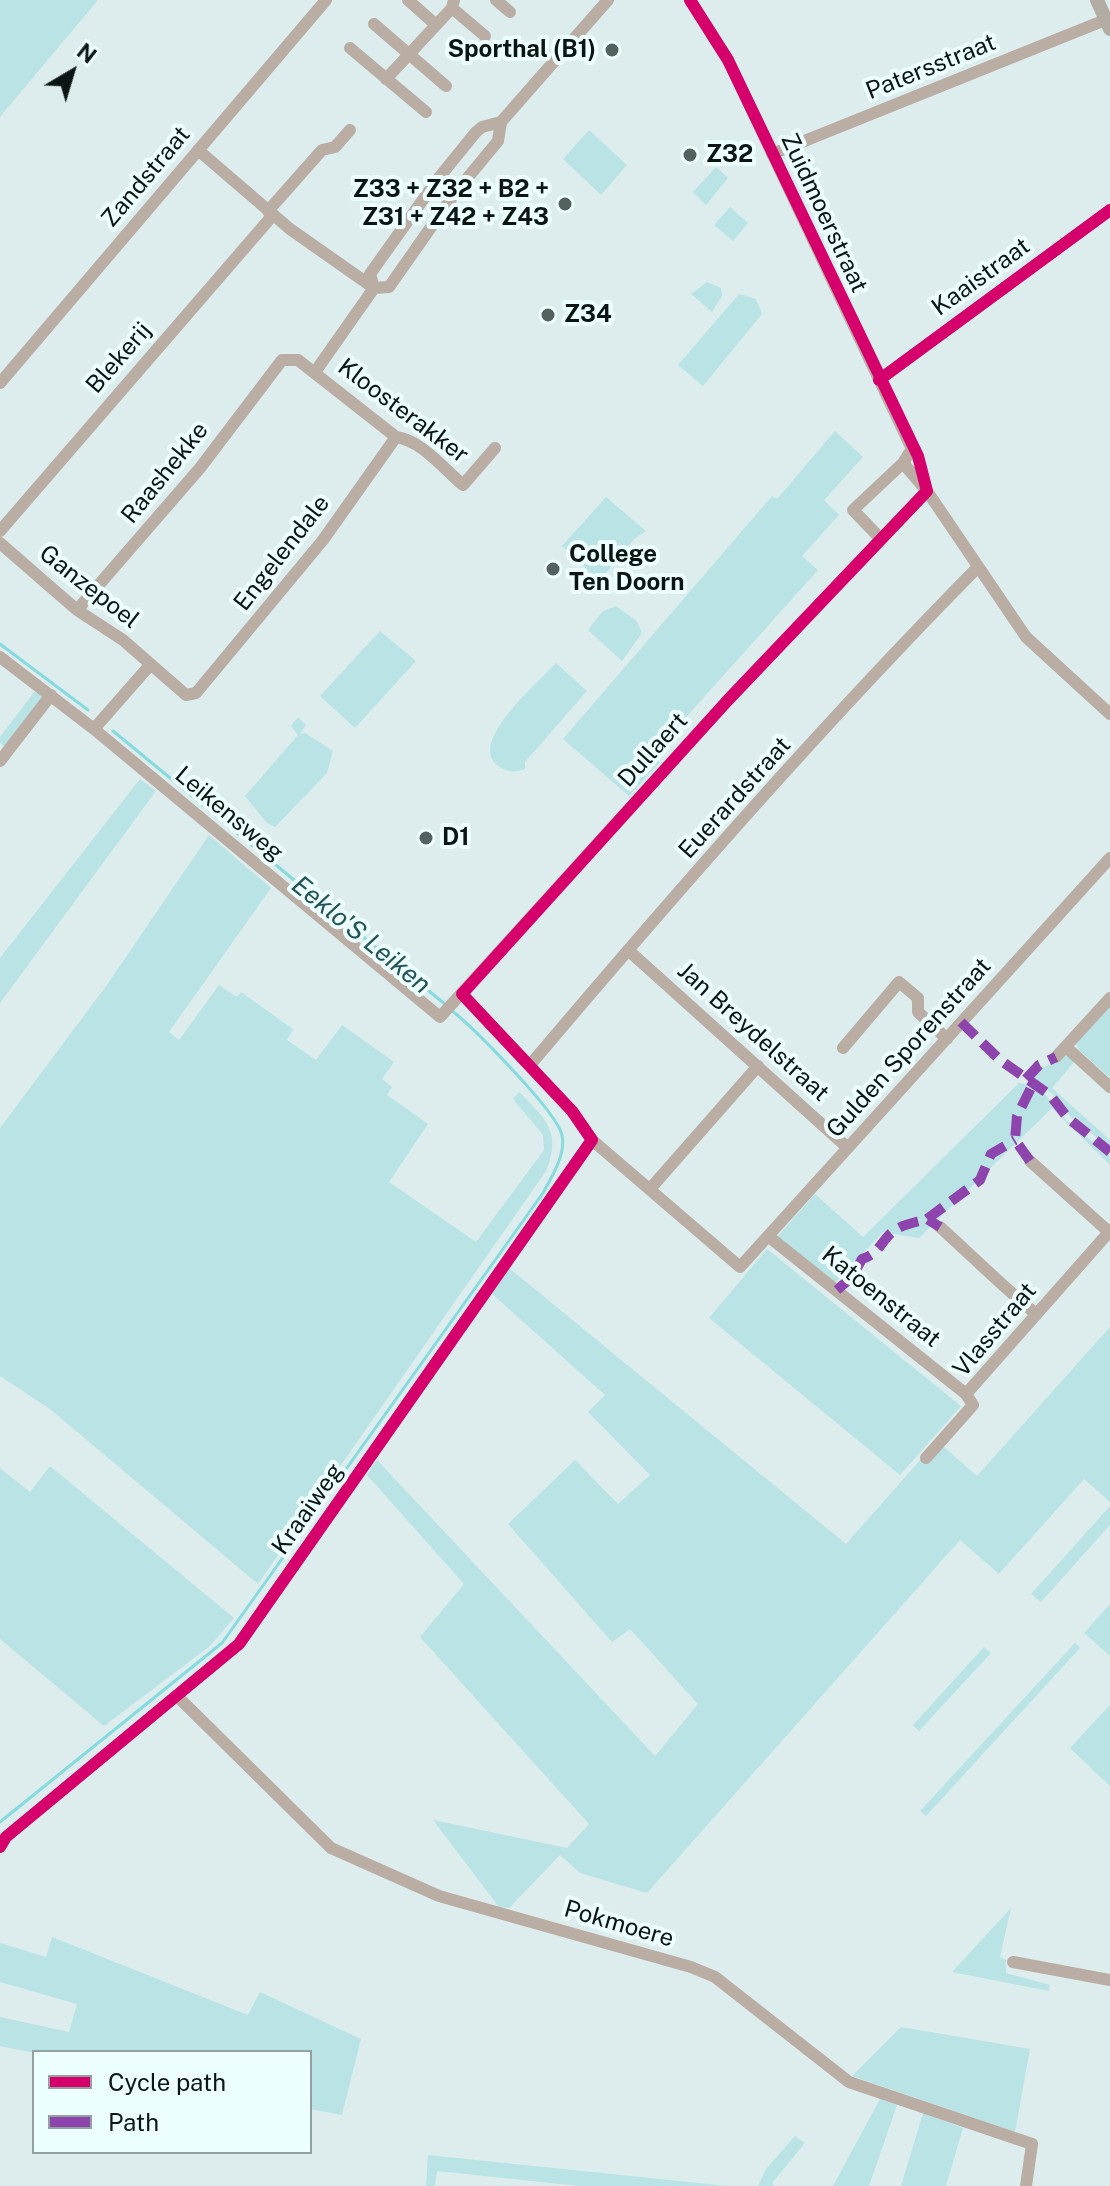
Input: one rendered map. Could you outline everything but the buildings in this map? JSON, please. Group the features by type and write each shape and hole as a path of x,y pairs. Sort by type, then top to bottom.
{"main road":[{"path":"1097,0 1109,22"}],"street":[{"name":"Zandstraat","path":"0,383 326,0"},
{"path":"408,0 436,25"},
{"path":"496,0 510,12"},
{"path":"198,150 270,213 374,288 389,287 455,193 498,141 501,122 608,0"},
{"name":"Zuidmoerstraat","path":"690,0 728,60 912,449 903,463"},
{"path":"386,79 453,4 485,36"},
{"name":"Patersstraat","path":"772,154 1109,22"},
{"path":"374,24 446,86"},
{"path":"350,48 426,112"},
{"path":"374,288 370,274 437,180 482,127 501,122"},
{"name":"Blekerij","path":"0,531 322,150 335,147 350,130"},
{"name":"Kaaistraat","path":"879,380 1110,210"},
{"name":"Kloosterakker","path":"315,372 374,288"},
{"name":"Kloosterakker","path":"282,360 298,360 396,437 406,438 418,447 463,485 495,448"},
{"name":"Raashekke","path":"77,610 200,468 282,360"},
{"name":"Engelendale","path":"196,693 323,540 396,437"},
{"path":"879,537 853,510 903,463 927,491 1026,637 1110,714"},
{"name":"Dullaert","path":"458,999 879,537 927,491"},
{"name":"Ganzepoel","path":"0,543 77,610 97,621 186,695 196,693"},
{"name":"Euerardstraat","path":"530,1065 628,950 917,630 978,567"},
{"name":"Leikensweg","path":"0,657 94,729 440,1017 458,999"},
{"path":"94,729 150,665"},
{"path":"0,761 51,695"},
{"name":"Gulden Sporenstraat","path":"650,1189 740,1267 1110,858"},
{"name":"Jan Breydelstraat","path":"628,950 848,1148"},
{"path":"843,1048 899,982 918,998 918,1012 947,1039"},
{"path":"1056,1057 1110,998"},
{"path":"458,999 530,1065 572,1111 592,1140 650,1189 758,1066"},
{"path":"1066,1047 1110,1087"},
{"name":"Kraaiweg","path":"0,1847 6,1837 87,1767 178,1697 245,1636 592,1140"},
{"path":"1030,1161 1110,1231"},
{"path":"940,1227 1036,1314"},
{"name":"Vlasstraat","path":"926,1458 973,1405 966,1394 1110,1231"},
{"name":"Katoenstraat","path":"768,1236 966,1394"},
{"name":"Pokmoere","path":"178,1697 331,1848 439,1896 691,1967 715,1977 849,2082 1032,2144 1026,2186"},
{"path":"1013,1962 1110,1980"}],"shaded area":[{"path":"0,0 98,0 0,117"},
{"path":"589,130 627,165 601,195 563,159"},
{"path":"716,167 728,178 706,205 693,192"},
{"path":"730,207 748,223 733,241 714,225"},
{"path":"707,282 721,288 722,296 712,312 691,294"},
{"path":"739,294 756,299 762,314 703,386 678,365"},
{"path":"835,431 863,457 824,500 839,515 802,556 818,570 653,754 660,762 629,796 563,739 772,496 777,499"},
{"path":"606,497 646,531 634,539 599,581 562,546"},
{"path":"616,606 637,621 642,633 622,661 588,630 603,611"},
{"path":"380,631 416,661 355,728 320,696"},
{"path":"556,663 587,691 525,762 525,769 502,769 490,754 499,727"},
{"path":"35,691 44,698 6,748 0,743 0,737"},
{"path":"298,717 306,725 300,734 305,733 333,751 327,773 275,827 267,823 245,796 298,735 291,726"},
{"path":"140,779 156,791 0,1003 0,958"},
{"path":"209,835 271,888 169,1032 179,1040 219,985 237,997 241,992 293,1029 287,1040 316,1060 342,1025 394,1062 382,1079 392,1087 387,1095 428,1124 389,1182 476,1242 544,1150 543,1135 513,1099 519,1092 544,1118 552,1136 551,1158 546,1171 258,1584 50,1409 0,1376 0,1128 109,982"},
{"path":"1110,1005 1110,1078 1078,1049 1076,1041"},
{"path":"1066,1055 1076,1060 1052,1088 1110,1140 1110,1148 1070,1116 1058,1099 1033,1077"},
{"path":"1019,1083 1035,1087 1045,1094 1066,1120 1110,1156 1110,1165 1052,1108 919,1238 883,1232 835,1283 777,1237 815,1194 863,1237"},
{"path":"767,1249 961,1406 900,1475 709,1318"},
{"path":"509,1268 846,1544 937,1441 977,1476 1110,1327 1110,1502 1084,1479 999,1574 960,1540 647,1893 580,1873 560,1855 509,1908 499,1907 433,1820 567,1848 589,1824 420,1637 464,1584 367,1475 377,1460 655,1756 698,1704 630,1629 612,1642 508,1524 575,1460 618,1504 650,1475 588,1412 605,1395 491,1293"},
{"path":"50,1466 234,1618 210,1646 104,1726 0,1639 0,1468 30,1492"},
{"path":"1110,1506 1110,1525 1041,1602 1031,1594"},
{"path":"1110,1604 1110,1656 1084,1633"},
{"path":"1075,1643 1080,1648 926,1816 920,1811"},
{"path":"984,1647 991,1653 919,1731 913,1725"},
{"path":"1110,1705 1110,1786 1070,1748"},
{"path":"1011,1908 1000,1957 1006,1960 1006,1973 1050,1985 1049,1991 952,1972"},
{"path":"52,1937 248,2015 260,1992 361,2039 342,2115 312,2109 312,2050 32,2050 32,2053 0,2046 0,2017 69,2032 77,2004 0,1982 0,1943 46,1957"},
{"path":"901,2027 1030,2049 1015,2132 852,2076"},
{"path":"880,2099 897,2105 869,2186 833,2186"},
{"path":"923,2113 963,2128 946,2186 901,2186"},
{"path":"795,2136 805,2143 772,2183 775,2186 758,2186 766,2169"},
{"path":"428,2155 727,2186 579,2186 437,2171 435,2186 426,2186"}],"waterway":[{"name":"Eeklo'S Leiken","path":"0,644 88,710"},
{"name":"Eeklo'S Leiken","path":"113,731 446,1005"},
{"name":"Eeklo'S Leiken","path":"0,1822 222,1643 543,1193 562,1150 562,1135 557,1124 513,1070 451,1010"}],"marked path":[{"path":"961,1022 1000,1060 1050,1095 1068,1118 1110,1152"},
{"path":"1026,1079 1039,1065 1056,1057"},
{"path":"1030,1161 1015,1140 1017,1116 1033,1084"},
{"path":"927,1219 980,1180 991,1154 1015,1140"},
{"path":"837,1290 852,1277 862,1259 875,1251 894,1231 927,1219 940,1227"}],"cycle path":[{"path":"0,1847 6,1837 239,1644 592,1140 572,1111 462,994 728,700 927,491 918,456 728,60 690,0"},
{"path":"879,380 1110,210"}],"place":[{"name":"Sporthal (B1)","path":"612,50"},
{"name":"Z32","path":"690,155"},
{"name":"Z33 + Z32 + B2 + Z31 + Z42 + Z43","path":"565,204"},
{"name":"Z34","path":"548,315"},
{"name":"College Ten Doorn","path":"553,569"},
{"name":"D1","path":"426,838"}]}
